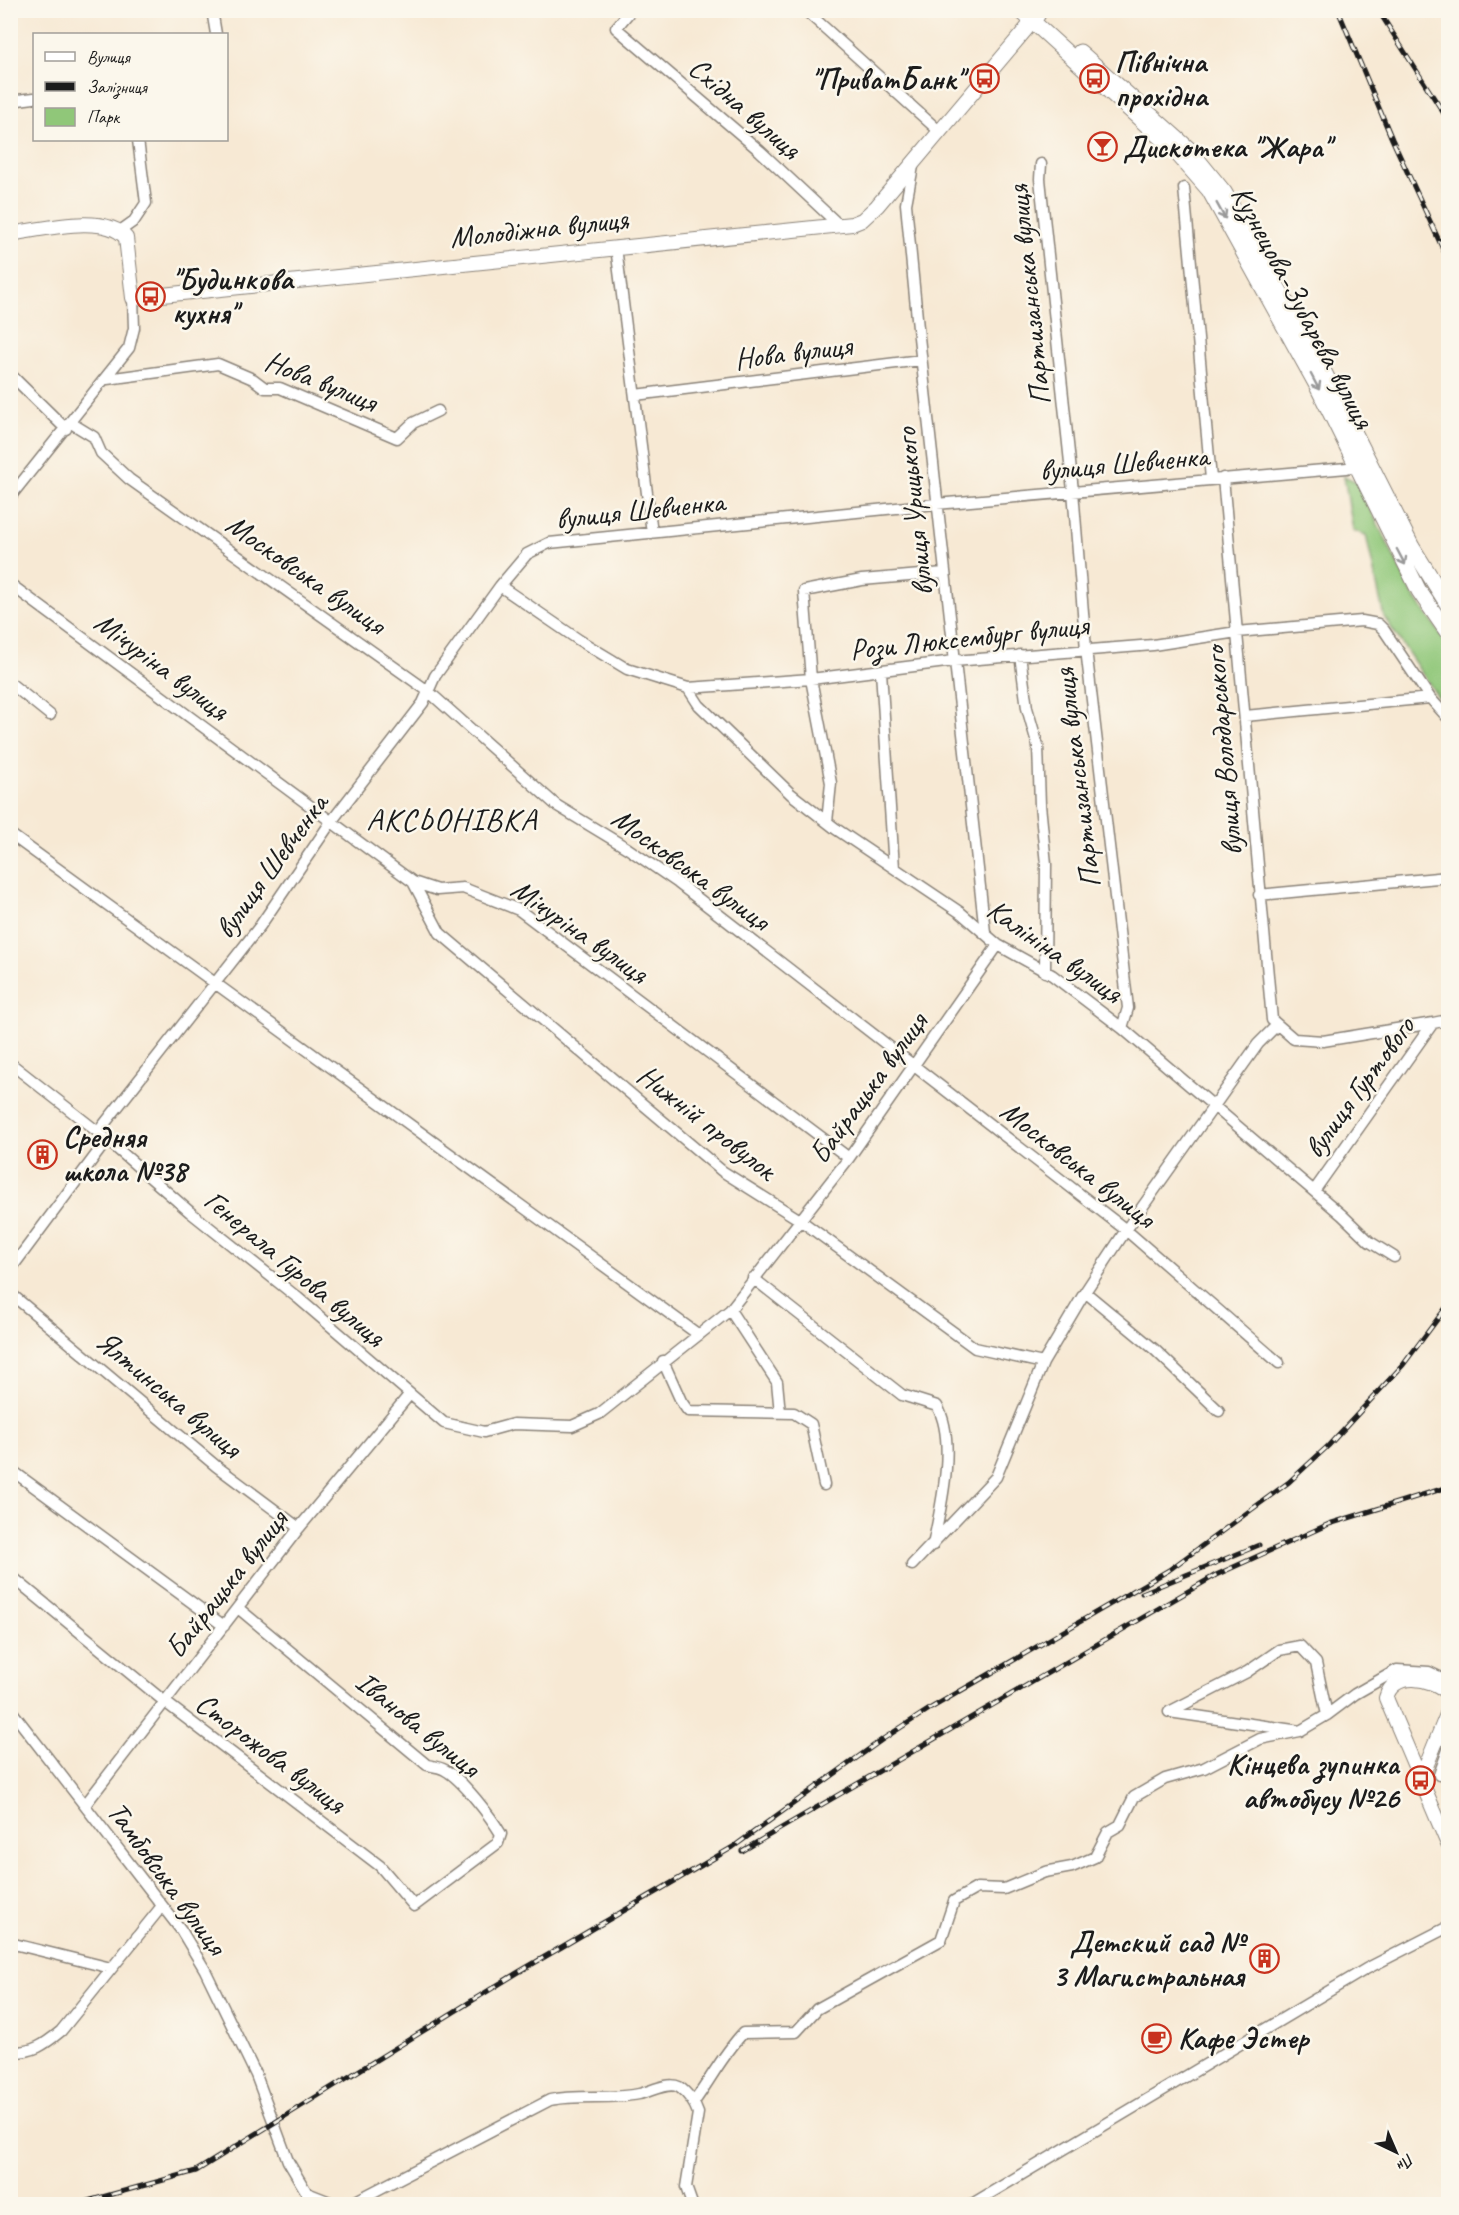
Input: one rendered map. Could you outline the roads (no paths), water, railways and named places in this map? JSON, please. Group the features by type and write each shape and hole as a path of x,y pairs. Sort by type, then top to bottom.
{"main road":[{"name":"Кузнецова-Зубарєва вулиця","path":"1020,10 1035,16 1199,177 1218,206 1311,375 1412,547 1449,605"},
{"name":"Кузнецова-Зубарєва вулиця","path":"1364,463 1374,505 1419,591 1449,633"}],"street":[{"path":"212,10 216,33"},
{"name":"Східна вулиця","path":"631,10 616,28 760,151 840,226"},
{"path":"805,10 939,131"},
{"name":"Молодіжна вулиця","path":"133,298 852,224 870,214 1035,16"},
{"path":"10,101 33,98"},
{"path":"120,231 141,214 146,203 138,141"},
{"name":"вулиця Урицького","path":"914,160 907,188 906,204 936,504 985,932"},
{"name":"Партизанська вулиця","path":"1041,164 1040,179 1073,491 1086,649 1128,1008 1122,1028"},
{"path":"1184,188 1211,479"},
{"path":"10,234 89,224 104,224 120,231 128,247 134,327 129,348 10,497"},
{"path":"616,247 652,533"},
{"name":"Нова вулиця","path":"635,395 921,360"},
{"name":"Нова вулиця","path":"107,378 218,364 253,379 265,388 280,388 397,438 413,423 438,411"},
{"name":"Московська вулиця","path":"10,374 68,426 94,437 101,453 129,479 428,691 555,805 627,848 678,883 1126,1230 1279,1363"},
{"name":"вулиця Шевченка","path":"98,1132 260,926 331,822 423,703 435,676 500,586 527,554 538,547 549,543 1364,463"},
{"name":"вулиця Володарського","path":"1223,478 1259,895 1275,1022"},
{"path":"827,822 831,783 811,679 804,591 862,580 944,573"},
{"name":"Мічуріна вулиця","path":"10,584 413,882 437,890 463,888 519,910 849,1158"},
{"name":"Рози Люксембург вулиця","path":"500,586 579,640 627,669 688,688 811,679 954,661 1153,645 1237,632 1362,621 1378,624 1430,698"},
{"path":"1020,655 1027,708 1038,746 1040,805 1046,864 1046,972"},
{"path":"881,671 894,868"},
{"path":"10,683 50,715"},
{"name":"Калініна вулиця","path":"688,688 699,705 768,773 827,822 985,932 998,945 1046,972 1122,1028 1314,1191 1370,1242 1394,1257"},
{"path":"1245,716 1430,698 1449,718"},
{"path":"10,834 699,1335"},
{"path":"1259,895 1449,877"},
{"name":"Нижній провулок","path":"413,882 440,933 722,1171 800,1220 975,1348 1043,1363"},
{"name":"Байрацька вулиця","path":"513,1424 572,1426 599,1414 730,1310 849,1158 998,945"},
{"name":"вулиця Гуртового","path":"1314,1191 1433,1023 1449,1020"},
{"path":"912,1565 996,1477 1043,1363 1085,1292 1126,1230 1275,1022 1294,1039 1323,1041 1433,1023"},
{"name":"Генерала Гурова вулиця","path":"10,1063 98,1132 190,1212 298,1298 444,1423 484,1432 513,1424"},
{"path":"10,1270 107,1140"},
{"path":"753,1278 902,1395 937,1406 945,1420 945,1463 943,1499 933,1545"},
{"path":"1085,1292 1154,1349 1219,1411"},
{"name":"Ялтинська вулиця","path":"10,1293 216,1466 299,1528"},
{"path":"730,1310 777,1382 780,1413"},
{"path":"663,1361 688,1411 794,1413 811,1424 824,1485"},
{"name":"Байрацька вулиця","path":"85,1805 299,1528 409,1395"},
{"path":"10,1468 224,1626"},
{"name":"Сторожова вулиця","path":"10,1575 165,1702 380,1866 414,1906"},
{"name":"Іванова вулиця","path":"238,1608 427,1765 444,1769 456,1779 494,1822 501,1834 498,1843 414,1906"},
{"path":"1300,1731 1169,1712 1247,1672 1280,1650 1300,1646 1316,1663 1327,1715"},
{"path":"694,2102 723,2054 743,2033 796,2032 817,2009 941,1940 954,1901 977,1888 1004,1889 1046,1872 1072,1867 1095,1857 1108,1832 1120,1825 1134,1797 1165,1779 1204,1768 1260,1739 1300,1731 1327,1715 1354,1694 1396,1670 1429,1672 1449,1682"},
{"path":"1449,1693 1443,1687 1418,1678 1404,1680 1388,1690 1386,1698 1449,1844"},
{"name":"Тамбовська вулиця","path":"10,1709 162,1906 206,1970 256,2075 288,2161 307,2193 334,2205"},
{"path":"1420,1781 1449,1712"},
{"path":"1439,1775 1449,1750"},
{"path":"10,2052 26,2052 43,2046 61,2031 162,1906"},
{"path":"972,2205 1012,2183 1036,2164 1356,1975 1449,1927"},
{"path":"10,1943 111,1968"},
{"path":"350,2205 550,2100 568,2097 634,2095 670,2085 679,2087 694,2102 698,2113 686,2187 692,2205"}],"railway":[{"path":"1338,10 1392,139 1448,260"},
{"path":"1378,10 1448,120"},
{"path":"77,2204 196,2171 517,1973 733,1847 883,1739 931,1708 1169,1570 1289,1482 1328,1446 1403,1365 1448,1305"},
{"path":"742,1851 1216,1575 1329,1524 1448,1487"},
{"path":"1142,1593 1259,1545"}],"place":[{"name":"\"ПриватБанк\"","path":"984,79"},
{"name":"Північна прохідна","path":"1094,79"},
{"name":"Дискотека \"Жара\"","path":"1102,147"},
{"name":"\"Будинкова кухня\"","path":"151,296"},
{"name":"Средняя школа №38","path":"42,1154"},
{"name":"Кінцева зупинка автобусу №26","path":"1420,1781"},
{"name":"Детский сад № 3 Магистральная","path":"1265,1959"},
{"name":"Кафе Эстер","path":"1157,2038"}],"district":[{"name":"АКСЬОНІВКА","path":"452,819"}]}
